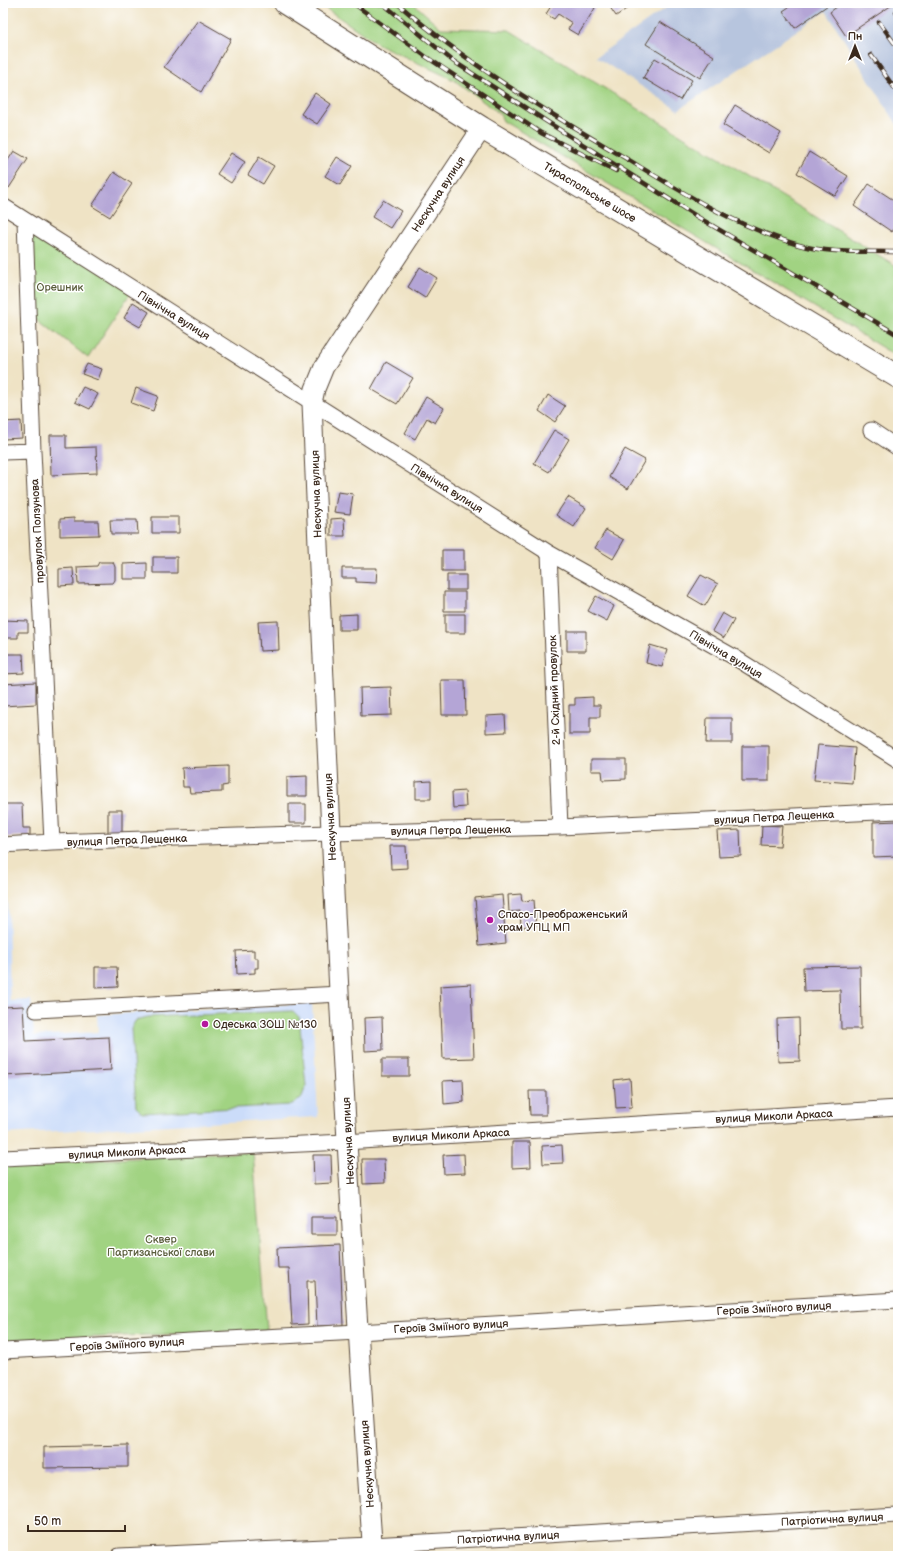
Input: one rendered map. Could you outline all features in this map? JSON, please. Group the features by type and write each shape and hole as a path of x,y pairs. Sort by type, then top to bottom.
{"main road":[{"name":"Тираспольське шосе","path":"285,3 482,128 898,377"}],"street":[{"name":"Нескучна вулиця","path":"372,1550 358,1332 330,833 312,403 315,389 324,367 482,128"},
{"name":"Північна вулиця","path":"3,206 549,552 734,657 898,760"},
{"name":"провулок Ползунова","path":"25,220 33,451 52,842"},
{"path":"870,430 898,448"},
{"path":"3,452 33,451"},
{"name":"2-й Східний провулок","path":"549,552 560,827"},
{"name":"вулиця Петра Лещенка","path":"3,845 52,842 330,833 560,827 898,811"},
{"path":"36,1010 340,994"},
{"name":"вулиця Миколи Аркаса","path":"3,1158 348,1142 898,1108"},
{"name":"Героїв Зміїного вулиця","path":"3,1350 358,1332 898,1300"},
{"name":"Патріотична вулиця","path":"119,1556 372,1550 898,1516"}],"shaded area":[{"path":"673,3 898,3 898,126 826,11 678,110 596,57"},
{"name":"Одеська ЗОШ №130","path":"3,900 8,900 10,1001 31,1000 34,1036 98,1032 97,1015 312,1003 318,1117 3,1134"}],"green space":[{"path":"318,3 413,3 441,28 509,30 898,267 898,357 503,121 500,114 454,80 378,44"},
{"name":"Орешник","path":"31,225 133,289 88,358 35,316"},
{"path":"293,1011 299,1017 306,1086 301,1099 290,1105 142,1113 136,1107 131,1028 136,1020 148,1017"},
{"name":"Сквер Партизанської слави","path":"253,1152 267,1330 3,1341 3,1165"}],"building":[{"path":"553,3 580,3 583,5 584,3 588,3 595,8 578,35 568,29 572,23 558,14 554,19 546,14"},
{"path":"607,3 635,3 616,16"},
{"path":"795,3 831,3 795,28 783,11"},
{"path":"842,3 895,3 846,36 830,12"},
{"path":"198,20 231,39 201,92 164,67"},
{"path":"660,22 714,56 700,78 646,44"},
{"path":"655,58 692,80 680,100 643,78"},
{"path":"315,93 331,104 317,124 301,114"},
{"path":"735,105 781,133 769,153 723,125"},
{"path":"14,151 28,159 9,188 3,184 3,168"},
{"path":"809,152 848,176 835,196 797,173"},
{"path":"231,153 245,162 231,183 217,174"},
{"path":"259,157 274,166 263,184 248,175"},
{"path":"337,157 352,166 340,185 325,176"},
{"path":"114,172 132,184 110,217 92,206"},
{"path":"869,184 898,203 898,223 892,232 854,206"},
{"path":"383,200 401,211 390,228 372,217"},
{"path":"420,267 437,278 425,298 408,287"},
{"path":"133,302 149,312 140,327 124,318"},
{"path":"386,362 413,378 397,404 371,389"},
{"path":"87,364 102,369 98,380 82,374"},
{"path":"83,387 98,394 90,409 75,402"},
{"path":"136,388 158,396 153,411 131,403"},
{"path":"548,395 565,406 555,422 539,411"},
{"path":"426,397 444,408 435,423 427,418 415,439 405,433"},
{"path":"21,421 22,438 4,439 3,422"},
{"path":"554,430 569,439 549,472 534,463"},
{"path":"50,435 66,435 66,448 96,447 97,473 51,475"},
{"path":"625,449 645,460 628,489 609,477"},
{"path":"338,492 353,494 350,514 334,512"},
{"path":"568,497 586,508 574,527 556,515"},
{"path":"152,517 179,517 179,533 152,533"},
{"path":"74,518 74,521 98,521 99,535 60,536 60,519"},
{"path":"344,518 345,536 331,536 331,519"},
{"path":"110,520 137,520 138,534 111,534"},
{"path":"606,530 624,540 613,559 595,548"},
{"path":"442,550 464,550 464,571 442,571"},
{"path":"153,557 177,557 177,573 153,573"},
{"path":"99,562 113,562 115,567 115,580 113,583 78,584 77,567 97,566"},
{"path":"147,563 147,579 123,579 123,564"},
{"path":"73,568 74,585 59,586 59,569"},
{"path":"342,568 377,568 376,583 356,582 356,578 342,578"},
{"path":"447,575 466,575 466,590 447,590"},
{"path":"701,575 718,584 705,606 688,596"},
{"path":"444,592 465,592 465,611 444,611"},
{"path":"596,596 614,606 607,621 588,611"},
{"path":"722,613 734,620 724,638 712,631"},
{"path":"357,614 357,630 339,630 339,615"},
{"path":"445,614 465,614 465,633 445,633"},
{"path":"3,620 28,621 28,632 18,632 18,638 3,638"},
{"path":"278,621 279,650 260,651 258,622"},
{"path":"567,631 586,631 586,651 567,651"},
{"path":"650,645 667,650 662,667 646,663"},
{"path":"3,654 23,654 24,673 3,674"},
{"path":"441,680 465,680 466,715 442,715"},
{"path":"36,682 36,704 3,706 3,684"},
{"path":"391,687 392,715 361,716 360,688"},
{"path":"593,697 593,705 600,705 600,717 590,717 590,734 569,734 569,705 575,705 575,698"},
{"path":"505,715 506,732 486,733 486,716"},
{"path":"707,718 732,718 732,743 706,743"},
{"path":"818,745 855,748 852,783 814,780"},
{"path":"742,746 769,746 769,781 742,781"},
{"path":"591,759 626,759 626,779 603,780 602,771 591,771"},
{"path":"228,766 228,785 222,786 222,792 190,793 189,787 183,787 182,768"},
{"path":"307,776 307,796 287,796 287,777"},
{"path":"431,781 431,799 416,799 416,782"},
{"path":"465,791 466,807 453,808 452,792"},
{"path":"5,804 22,804 23,828 30,828 30,836 5,837"},
{"path":"289,804 306,804 306,823 289,823"},
{"path":"108,810 122,810 122,833 108,833"},
{"path":"898,821 898,856 873,857 873,822"},
{"path":"762,825 782,826 780,846 761,845"},
{"path":"740,830 741,856 719,857 717,831"},
{"path":"390,846 406,846 407,868 391,869"},
{"path":"521,894 522,901 534,900 536,926 521,927 520,911 509,912 508,895"},
{"name":"Спасо-Преображенський храм УПЦ МП","path":"502,895 506,943 479,946 475,898"},
{"path":"254,950 254,958 258,958 258,968 255,968 255,973 237,974 236,951"},
{"path":"860,966 861,1029 841,1029 840,990 804,991 803,967"},
{"path":"95,967 117,967 118,987 95,988"},
{"path":"471,984 474,1058 443,1059 440,986"},
{"path":"23,1006 25,1041 109,1037 111,1070 3,1076 3,1007"},
{"path":"382,1017 383,1050 365,1051 364,1018"},
{"path":"799,1018 800,1061 778,1062 777,1019"},
{"path":"382,1059 409,1059 409,1076 382,1076"},
{"path":"630,1078 632,1107 616,1108 614,1080"},
{"path":"463,1080 464,1102 444,1104 443,1081"},
{"path":"529,1091 546,1091 546,1115 530,1115"},
{"path":"512,1142 530,1142 531,1167 512,1168"},
{"path":"562,1145 563,1163 543,1164 542,1146"},
{"path":"464,1154 465,1173 444,1174 443,1155"},
{"path":"313,1155 331,1155 332,1183 314,1184"},
{"path":"362,1159 384,1159 385,1183 363,1184"},
{"path":"311,1217 337,1217 337,1235 311,1235"},
{"path":"340,1245 343,1325 317,1326 315,1281 307,1281 308,1324 292,1325 289,1268 278,1268 277,1248"},
{"path":"128,1445 128,1467 44,1468 44,1447"}],"railway":[{"path":"353,3 425,56 541,133 616,171"},
{"path":"382,3 453,61 549,123 696,216 898,335"},
{"path":"397,3 479,67 508,86 668,184 732,219 754,229 811,248 848,252 898,252"},
{"path":"896,12 898,16"},
{"path":"879,22 898,48"},
{"path":"871,55 898,93"}],"place":[{"name":"Спасо-Преображенський храм УПЦ МП","path":"490,920"},
{"name":"Одеська ЗОШ №130","path":"205,1024"}]}
